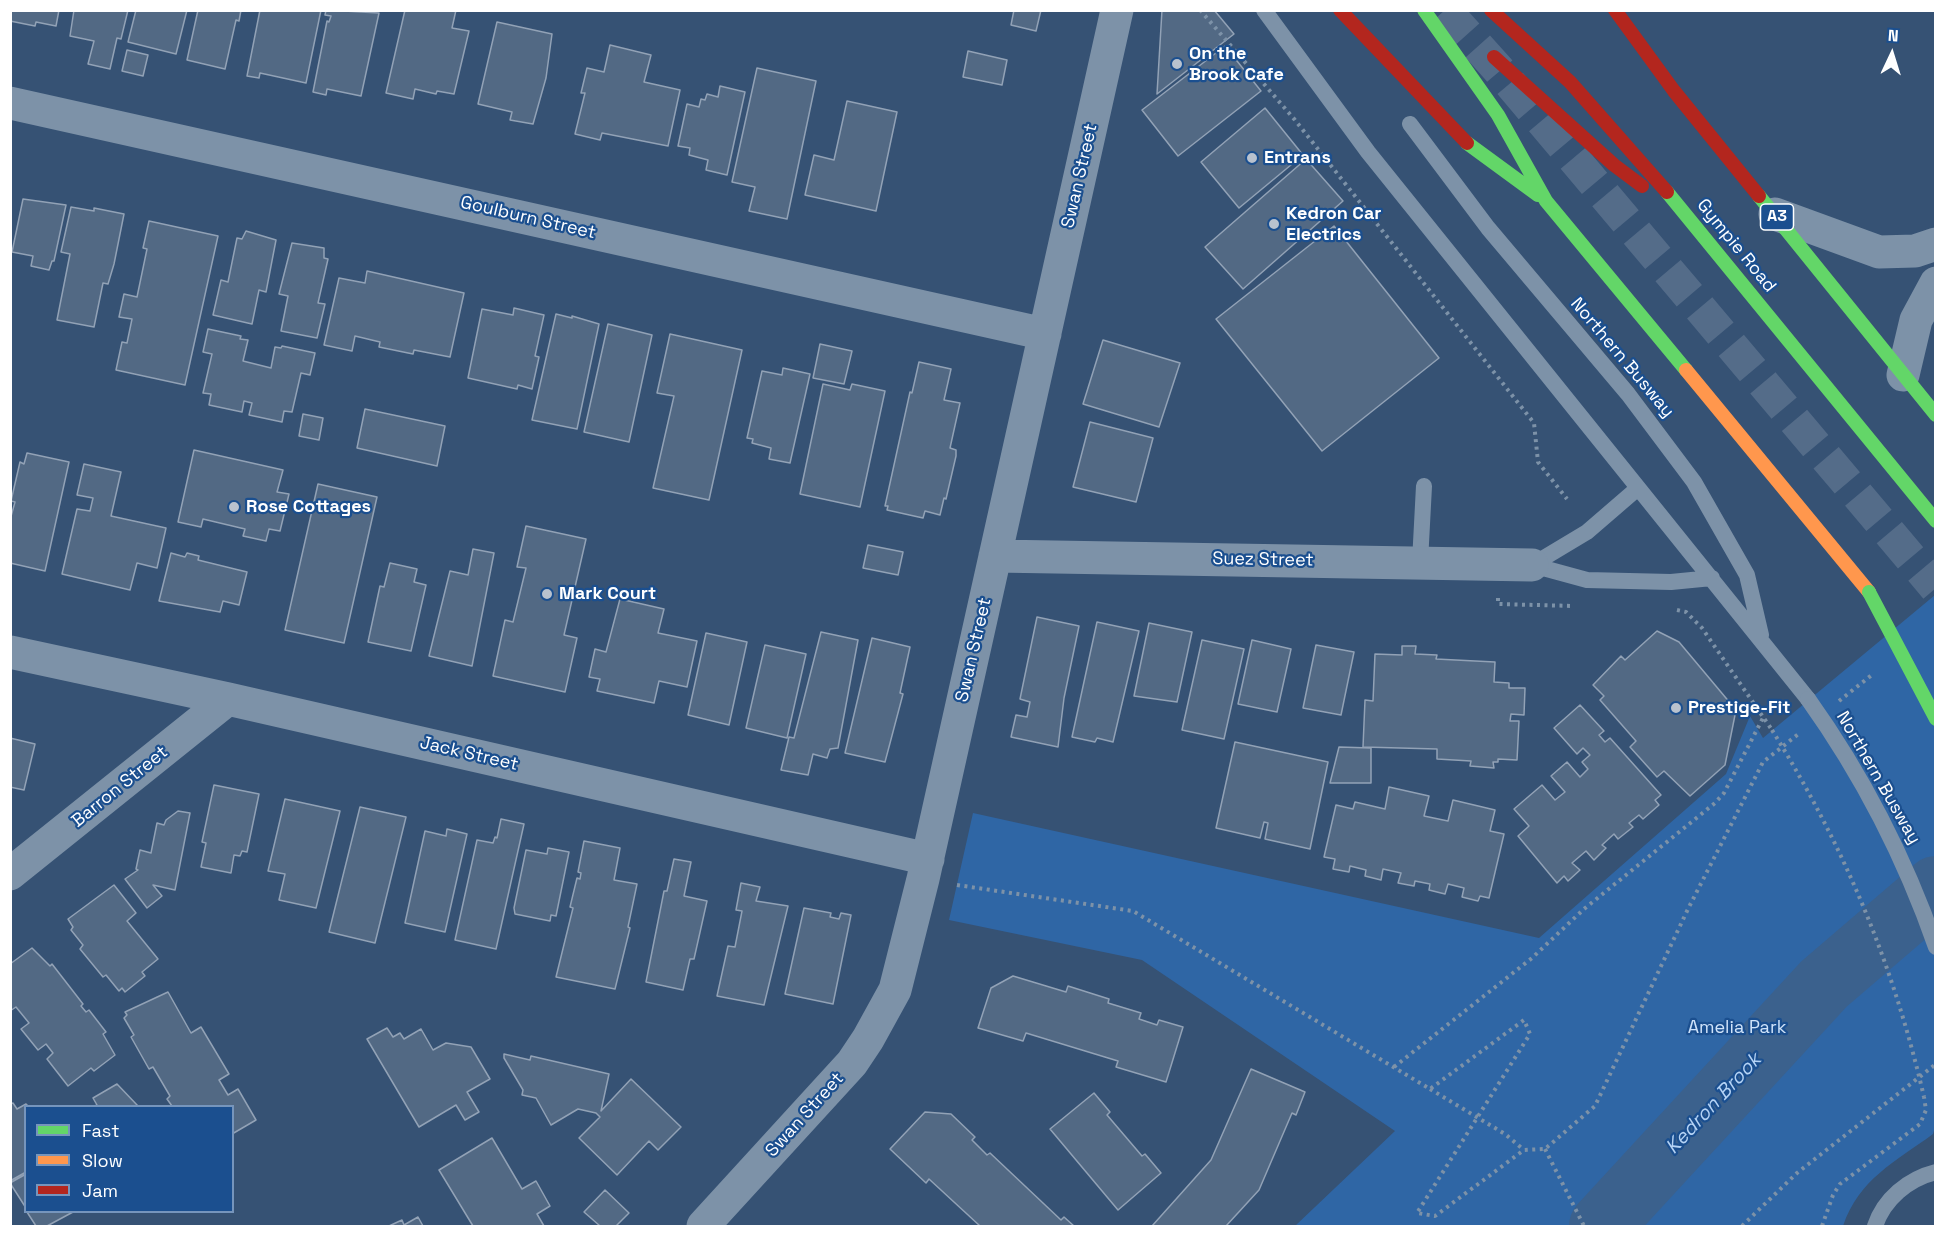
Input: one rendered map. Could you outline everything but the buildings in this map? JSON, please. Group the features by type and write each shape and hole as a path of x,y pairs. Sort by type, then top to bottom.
{"highway":[{"path":"1340,10 1458,137 1546,201"},
{"path":"1424,10 1498,115 1546,201 1913,646"},
{"name":"Gympie Road","path":"1491,10 1570,82 1695,224 1935,521"},
{"name":"A3","path":"1616,13 1674,91 1935,415"},
{"path":"1494,57 1614,165 1695,224"},
{"path":"1869,592 1935,718"}],"street":[{"name":"Swan Street","path":"703,1227 852,1063 895,990 925,869 1117,10"},
{"name":"Goulburn Street","path":"10,103 1045,334"},
{"path":"1775,214 1879,252 1915,251 1935,244"},
{"path":"1903,375 1916,320 1935,282"},
{"name":"Suez Street","path":"995,555 1532,565"},
{"name":"Jack Street","path":"10,652 228,699 925,869"},
{"name":"Barron Street","path":"10,874 228,699"}],"lane":[{"name":"Northern Busway","path":"1264,10 1368,152 1808,699 1857,773 1893,840 1935,947"},
{"name":"Northern Busway","path":"1410,124 1488,228 1628,394 1694,482 1747,575 1763,641"},
{"path":"1420,562 1424,486"},
{"path":"1532,565 1587,531 1638,488"},
{"path":"1532,565 1587,580 1671,582 1712,578"},
{"path":"1875,1227 1894,1196 1914,1180 1935,1172"}],"path":[{"path":"1200,10 1295,120 1533,423 1538,462 1567,499"},
{"path":"1498,564 1498,604 1581,606"},
{"path":"1675,610 1686,612 1702,628 1764,716 1804,782 1851,874 1887,962 1901,1005 1923,1096 1926,1110 1920,1124 1840,1184 1833,1195 1822,1227"},
{"path":"1836,703 1881,667"},
{"path":"1394,1067 1532,958 1584,909 1715,803 1724,793 1764,716"},
{"path":"1430,1089 1524,1020 1530,1034 1417,1213 1435,1216 1524,1150 1545,1149 1595,1106 1688,909 1763,762 1809,725"},
{"path":"925,869 1133,911 1505,1134 1524,1150"},
{"path":"1742,1227 1797,1173 1935,1064"},
{"path":"1545,1149 1584,1227"}],"green space":[{"name":"Amelia Park","path":"1935,595 1935,1127 1933,1134 1892,1163 1868,1184 1858,1196 1843,1226 1295,1226 1395,1131 1142,960 949,920 973,813 1539,938 1726,774 1750,716 1763,738"}],"waterway":[{"name":"Kedron Brook","path":"1601,1226 1824,984 1936,888"}],"tunnel":[{"path":"1445,10 1498,69 1936,588"}],"traffic: fast":[{"path":"1424,10 1498,115 1546,201 1686,370"},
{"path":"1467,143 1538,195"},
{"path":"1667,192 1936,521"},
{"path":"1759,196 1936,415"},
{"path":"1869,592 1936,719"}],"traffic: slow":[{"path":"1686,370 1869,592"}],"traffic: jam":[{"path":"1340,10 1467,143"},
{"path":"1491,10 1570,82 1667,192"},
{"path":"1615,10 1674,91 1759,196"},
{"path":"1494,57 1614,165 1642,186"}],"place":[{"name":"On the Brook Cafe","path":"1177,64"},
{"name":"Entrans","path":"1252,158"},
{"name":"Kedron Car Electrics","path":"1274,224"},
{"name":"Rose Cottages","path":"234,507"},
{"name":"Mark Court","path":"547,594"},
{"name":"Prestige-Fit","path":"1676,708"}]}
